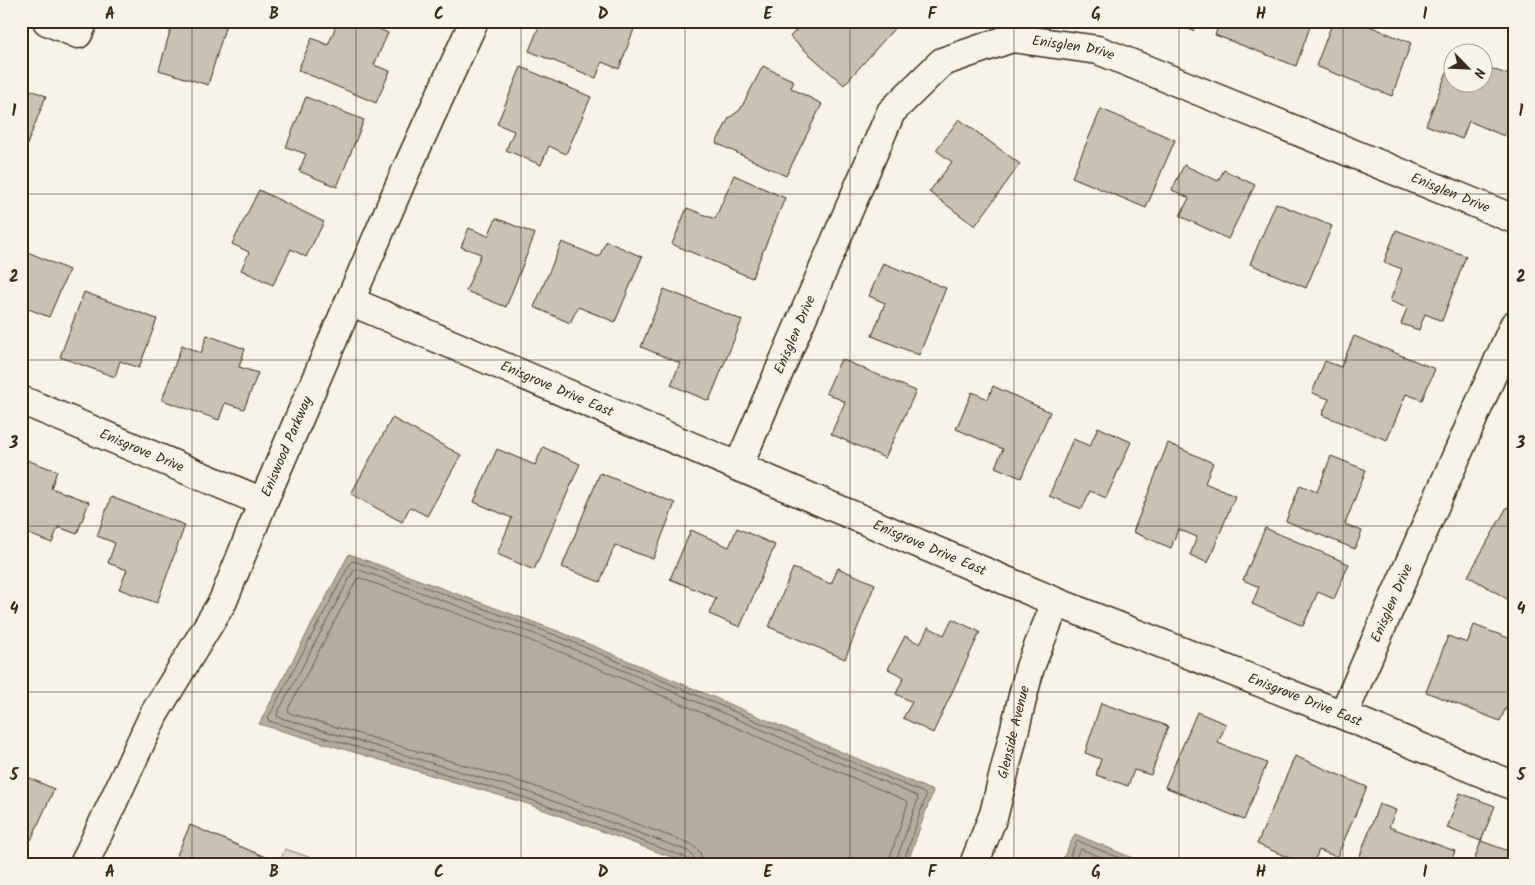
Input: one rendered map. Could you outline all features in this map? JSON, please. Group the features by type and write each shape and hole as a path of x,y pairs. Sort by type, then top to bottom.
{"street":[{"path":"47,21 78,34 84,21"},
{"name":"Eniswood Parkway","path":"84,864 154,714 223,601 263,502 405,174 474,21"},
{"name":"Enisglen Drive","path":"738,467 891,112 942,62 1012,38 1098,50 1514,219"},
{"name":"Enisgrove Drive East","path":"350,301 1056,602 1342,715 1514,786"},
{"name":"Enisglen Drive","path":"1342,715 1514,325"},
{"name":"Enisgrove Drive","path":"21,400 263,502"},
{"name":"Glenside Avenue","path":"974,864 994,814 1030,667 1056,602"}],"shaded area":[{"path":"285,849 330,864 279,864"}],"water":[{"path":"349,554 563,633 933,791 907,864 690,864 525,803 259,724"},
{"path":"1075,834 1147,864 1060,864"}],"building":[{"path":"173,21 227,21 208,85 159,70"},
{"path":"338,21 361,21 388,33 374,65 390,71 376,103 298,70 312,38 328,45"},
{"path":"541,21 637,21 619,69 602,62 596,78 529,51"},
{"path":"804,21 897,21 899,23 844,85 790,37"},
{"path":"1170,21 1197,21 1193,31"},
{"path":"1220,21 1312,21 1296,66 1215,35"},
{"path":"1333,21 1357,21 1411,43 1392,96 1316,66"},
{"path":"763,66 794,81 791,88 822,104 786,176 716,143 729,118 740,110"},
{"path":"521,67 591,97 566,154 549,146 541,165 506,150 514,131 497,124"},
{"path":"1492,69 1514,77 1514,112 1504,136 1469,121 1462,139 1426,125 1442,85 1442,92 1492,92"},
{"path":"21,86 46,96 26,147 21,145"},
{"path":"306,97 364,120 337,187 299,171 306,154 286,147"},
{"path":"1101,109 1175,140 1146,208 1072,177"},
{"path":"959,119 1020,164 975,226 929,192 952,162 936,150"},
{"path":"1184,165 1218,181 1224,170 1255,185 1228,239 1180,216 1189,198 1172,190"},
{"path":"734,175 785,198 752,278 672,244 687,208 715,219"},
{"path":"259,190 324,222 306,257 291,249 273,285 241,270 249,252 232,244"},
{"path":"1276,203 1332,226 1306,288 1250,264"},
{"path":"496,218 535,234 506,307 466,291 481,254 461,247 469,228 488,236"},
{"path":"1396,230 1466,256 1442,321 1425,314 1419,330 1401,324 1407,308 1390,301 1402,269 1384,262"},
{"path":"606,241 642,257 615,322 578,307 570,323 534,307 562,242 599,257"},
{"path":"21,249 69,270 49,317 21,306"},
{"path":"883,263 946,288 919,355 872,336 885,303 869,296"},
{"path":"664,289 742,320 709,401 671,385 680,363 641,347"},
{"path":"84,292 157,319 139,368 120,361 115,377 60,357"},
{"path":"207,335 245,349 239,367 258,373 244,409 225,403 219,420 162,400 182,345 201,353"},
{"path":"1354,336 1435,369 1422,400 1406,394 1387,440 1322,415 1329,399 1312,393 1325,361 1341,367"},
{"path":"841,359 916,391 885,458 831,434 845,402 826,393"},
{"path":"993,386 1050,412 1021,478 995,467 1003,449 956,429 972,392 988,399"},
{"path":"392,418 461,455 427,516 410,507 402,522 351,494"},
{"path":"1098,427 1131,442 1106,498 1090,491 1082,509 1049,496 1073,439 1090,446"},
{"path":"1168,443 1213,463 1205,483 1235,496 1208,563 1190,555 1197,537 1178,529 1171,548 1133,532"},
{"path":"543,447 580,464 534,570 497,554 512,518 474,502 497,449 535,465"},
{"path":"1331,456 1366,470 1345,524 1362,531 1355,549 1286,521 1300,485 1317,492"},
{"path":"21,458 57,471 51,488 89,502 77,534 58,527 52,543 21,531"},
{"path":"600,473 675,503 653,559 615,545 600,582 562,567"},
{"path":"111,497 185,525 157,603 119,589 127,570 108,563 115,543 97,536"},
{"path":"1507,507 1514,511 1514,603 1468,576"},
{"path":"737,528 775,545 740,627 709,614 716,598 670,579 691,530 729,547"},
{"path":"1265,528 1349,564 1334,599 1318,592 1303,626 1252,604 1259,587 1243,580"},
{"path":"793,568 831,584 838,568 875,584 845,659 769,627"},
{"path":"952,619 980,632 933,733 903,718 912,702 896,694 904,677 888,669 905,636 920,644 928,627 944,635"},
{"path":"1474,625 1514,640 1514,705 1508,703 1500,721 1426,692 1448,636 1467,643"},
{"path":"1101,703 1168,726 1151,775 1134,770 1128,786 1096,775 1101,759 1085,753"},
{"path":"1197,712 1226,724 1218,743 1267,763 1244,820 1165,787"},
{"path":"1295,756 1367,787 1337,857 1319,850 1313,864 1303,864 1257,844"},
{"path":"21,774 54,789 31,840 21,836"},
{"path":"1460,793 1495,806 1481,841 1447,828"},
{"path":"1379,804 1396,810 1389,827 1455,851 1450,864 1357,864"},
{"path":"190,825 277,862 276,864 173,864"},
{"path":"1481,841 1514,853 1514,864 1473,864"}]}
